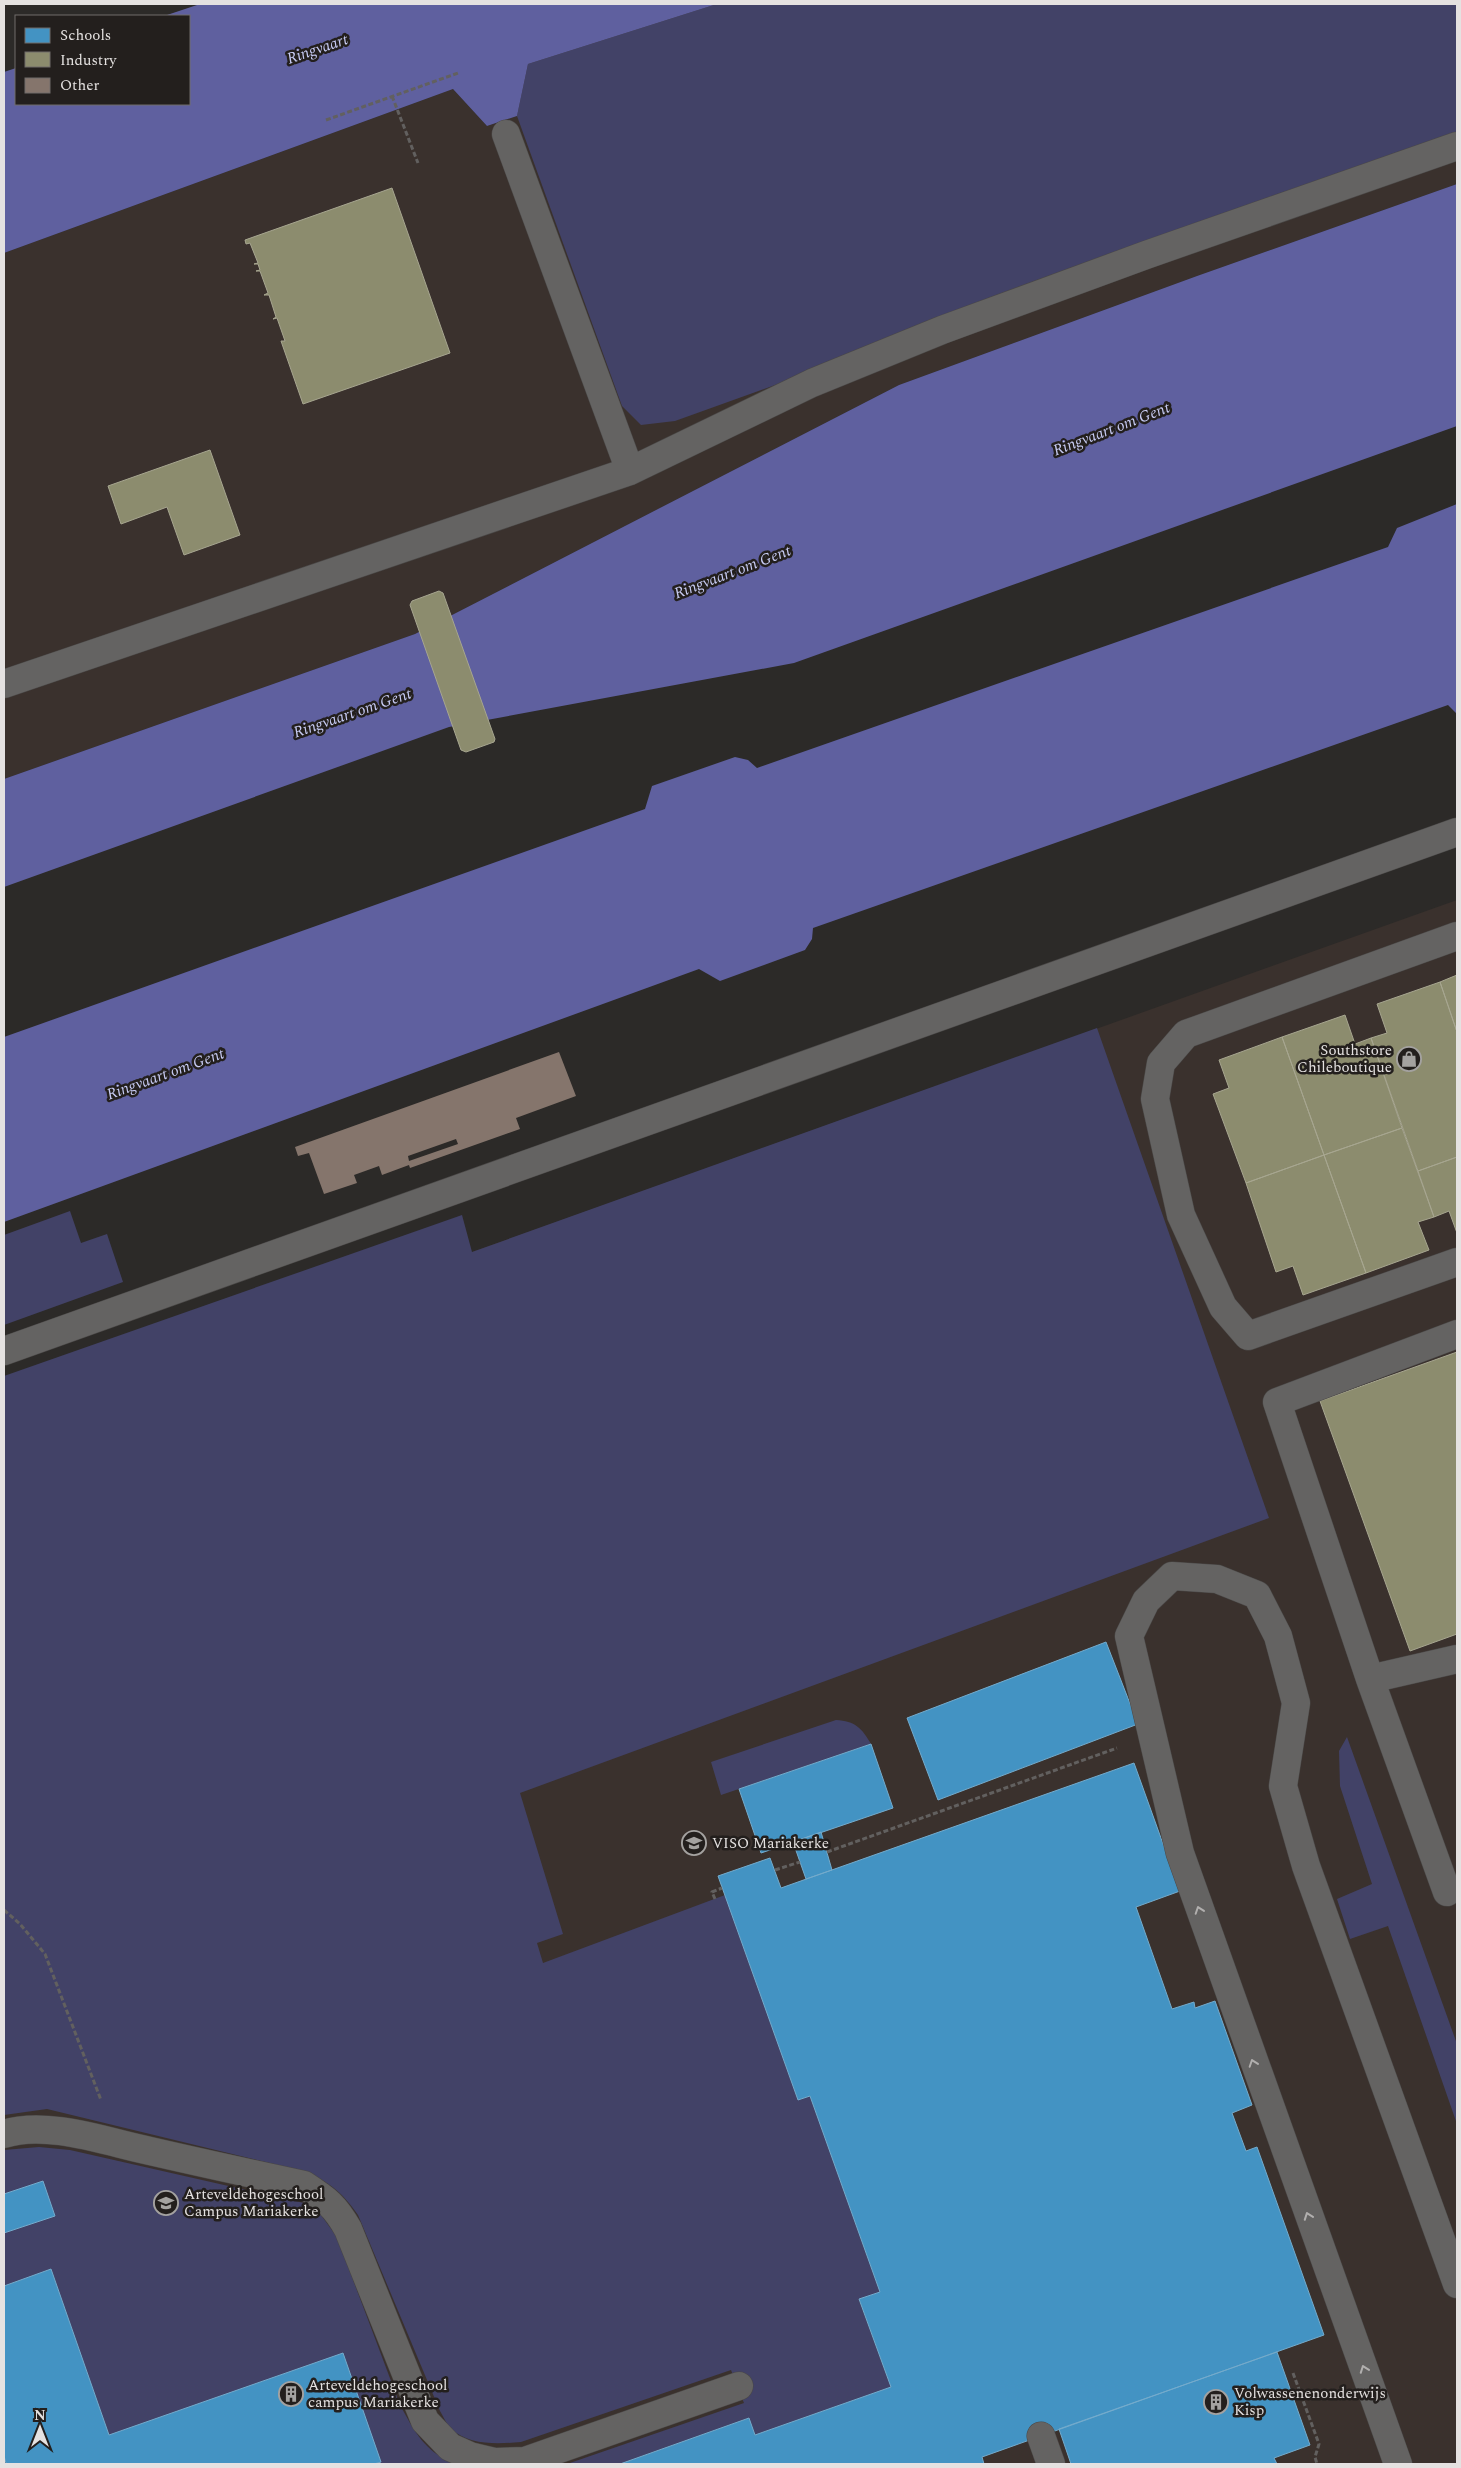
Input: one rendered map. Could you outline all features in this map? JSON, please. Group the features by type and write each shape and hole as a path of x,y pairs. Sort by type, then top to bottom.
{"lane":[{"path":"506,134 630,471"},
{"path":"4,684 630,471 812,383 942,330 1146,255 1457,146"},
{"path":"4,1351 1457,832"},
{"path":"1457,936 1186,1034 1161,1063 1155,1098 1180,1215 1223,1307 1248,1336 1457,1262"},
{"path":"1447,1892 1370,1679 1277,1402 1457,1334"},
{"path":"1398,2464 1180,1854 1129,1636 1146,1601 1172,1576 1217,1579 1257,1595 1278,1636 1296,1703 1283,1786 1306,1866 1457,2284"},
{"path":"1370,1679 1457,1659"},
{"path":"4,2134 17,2130 39,2129 119,2144 304,2186 336,2208 348,2229 425,2421 450,2446 470,2456 496,2462 525,2461 739,2386"},
{"path":"1041,2436 1051,2464"}],"path":[{"path":"326,120 458,73"},
{"path":"392,96 418,163"},
{"path":"827,1852 1153,1735"},
{"path":"775,1870 800,1862"},
{"path":"715,1899 712,1892 722,1888"},
{"path":"4,1910 20,1924 45,1954 119,2144"},
{"path":"1294,2372 1319,2444 1315,2457 1318,2464"}],"shaded area":[{"path":"717,4 1457,4 1457,184 1197,276 899,385 415,634 4,779 4,253 453,89 487,126 517,116 528,64"},
{"path":"717,4 1457,4 1457,140 675,421 641,425 622,406 517,116 528,64"},
{"name":"VISO Mariakerke","path":"1457,900 1457,2464 4,2464 4,1415 472,1252"},
{"name":"VISO Mariakerke","path":"1097,1028 1269,1518 520,1793 563,1934 537,1943 543,1963 725,1895 798,2100 810,2096 880,2292 859,2300 891,2387 755,2435 749,2418 620,2464 567,2464 744,2403 731,2370 521,2442 493,2443 466,2438 450,2428 440,2411 358,2215 347,2200 329,2184 306,2172 47,2109 4,2115 4,1376 462,1215 472,1252"},
{"path":"70,1211 81,1243 107,1234 123,1282 4,1325 4,1235"},
{"path":"836,1720 857,1726 871,1744 721,1795 711,1762"},
{"path":"1347,1737 1457,2044 1457,2124 1388,1926 1350,1939 1337,1899 1372,1884 1340,1786 1339,1751"},
{"name":"Arteveldehogeschool Campus Mariakerke","path":"39,2147 70,2150 304,2203 321,2215 337,2237 400,2405 428,2447 454,2464 374,2464 380,2462 109,2435 51,2270 4,2286 4,2150"}],"water":[{"name":"Ringvaart","path":"200,4 717,4 528,64 517,116 487,126 453,89 4,253 4,72 15,68 15,105 190,105 190,15 167,15"},
{"name":"Ringvaart om Gent","path":"1457,184 1457,426 794,663 449,727 4,887 4,779 415,634 899,385 1197,276"},
{"name":"Ringvaart om Gent","path":"1457,504 1457,714 1448,705 813,928 812,939 805,950 720,981 699,969 4,1222 4,1037 645,809 652,786 735,757 748,760 757,768 1388,547 1397,528"}],"building: Schools":[{"path":"1106,1642 1138,1724 938,1800 907,1718"},
{"path":"871,1744 893,1808 761,1853 739,1789"},
{"path":"1134,1763 1180,1891 1136,1907 1172,2009 1194,2002 1195,2008 1215,2001 1252,2105 1232,2113 1246,2151 1257,2147 1324,2335 982,2457 984,2464 620,2464 749,2418 755,2435 891,2387 859,2299 880,2292 810,2096 798,2100 718,1876 770,1858 781,1888"},
{"path":"821,1832 832,1870 806,1879 793,1842"},
{"path":"43,2181 55,2216 4,2233 4,2194"},
{"name":"Arteveldehogeschool campus Mariakerke","path":"51,2269 109,2435 343,2353 381,2462 374,2464 4,2464 6,2463 4,2456 4,2286"},
{"name":"Volwassenenonderwijs Kisp","path":"1277,2352 1310,2445 1274,2458 1277,2464 1071,2464 1059,2429"}],"building: Industry":[{"path":"392,188 450,353 303,404 281,341 285,341 277,318 273,319 276,317 269,295 264,295 268,293 260,271 256,271 260,270 258,264 254,264 258,263 250,243 246,244 245,240"},
{"path":"210,450 240,535 184,555 167,507 121,524 108,486"},
{"path":"439,591 443,593 495,739 494,742 466,752 461,750 410,605 412,601"},
{"path":"1457,975 1457,1032 1440,982"},
{"path":"1440,982 1457,1032 1457,1157 1418,1171 1371,1038 1387,1033 1377,1004"},
{"path":"1345,1015 1355,1044 1371,1038 1402,1128 1324,1155 1282,1037"},
{"path":"1282,1037 1324,1155 1246,1183 1213,1094 1229,1088 1219,1060"},
{"path":"1402,1128 1434,1217 1418,1222 1429,1250 1366,1273 1324,1155"},
{"path":"1324,1155 1366,1273 1303,1295 1293,1266 1276,1272 1246,1183"},
{"path":"1457,1157 1457,1233 1449,1211 1434,1217 1418,1171"},
{"path":"1457,1352 1457,1634 1410,1651 1320,1401"}],"building: Other":[{"path":"559,1052 576,1096 516,1118 520,1129 410,1168 409,1165 382,1175 379,1166 354,1175 357,1183 324,1194 309,1153 298,1156 295,1147","holes":["456,1139 458,1144 409,1161 408,1156"]}],"place":[{"name":"Southstore Chileboutique","path":"1409,1059"},
{"name":"VISO Mariakerke","path":"694,1843"},
{"name":"Arteveldehogeschool Campus Mariakerke","path":"166,2203"},
{"name":"Arteveldehogeschool campus Mariakerke","path":"291,2394"},
{"name":"Volwassenenonderwijs Kisp","path":"1216,2402"}]}
